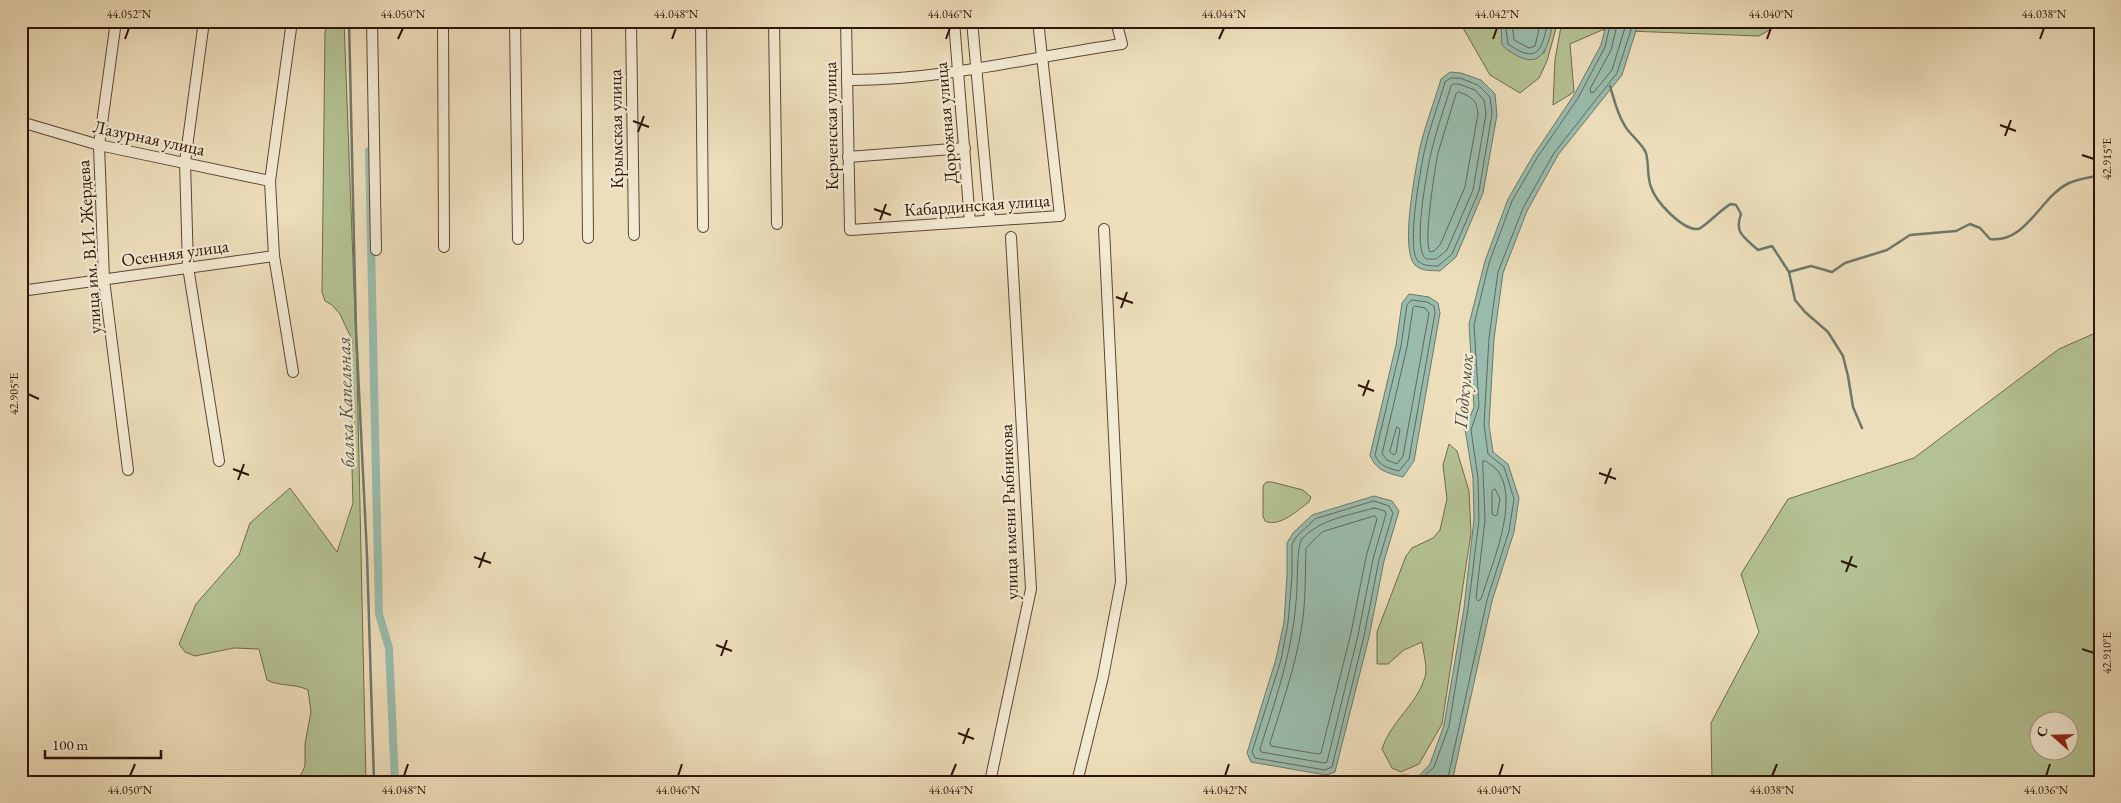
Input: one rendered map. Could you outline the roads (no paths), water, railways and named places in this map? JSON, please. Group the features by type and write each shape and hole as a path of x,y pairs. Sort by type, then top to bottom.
{"street":[{"name":"улица им. В.И. Жердева","path":"116,21 99,145 104,280 128,470"},
{"path":"204,21 185,162 188,267 219,461"},
{"path":"292,21 270,180 274,256 293,372"},
{"path":"372,21 376,250"},
{"path":"443,21 444,247"},
{"path":"515,21 518,239"},
{"path":"586,21 588,238"},
{"name":"Крымская улица","path":"631,21 634,235"},
{"path":"701,21 703,227"},
{"path":"774,21 777,224"},
{"name":"Керченская улица","path":"846,21 850,230"},
{"name":"Дорожная улица","path":"954,21 970,222"},
{"name":"Дорожная улица","path":"972,21 990,220"},
{"name":"Кабардинская улица","path":"850,230 1060,216 1038,21"},
{"path":"847,80 883,81 958,73 1122,44 1116,21"},
{"name":"Лазурная улица","path":"21,122 99,145 270,180"},
{"path":"848,157 965,148"},
{"path":"1077,782 1103,677 1122,582 1104,229"},
{"name":"улица имени Рыбникова","path":"990,782 1032,589 1011,237"},
{"name":"Осенняя улица","path":"21,291 274,256"}],"water":[{"path":"1499,21 1553,21 1547,46 1543,53 1538,58 1532,60 1524,59 1506,49 1502,44"},
{"path":"1607,21 1639,21 1622,75 1558,155 1527,211 1503,273 1494,339 1489,425 1493,452 1508,464 1519,498 1514,532 1492,601 1452,782 1383,782 1402,775 1419,776 1430,764 1444,725 1464,608 1474,519 1473,478 1465,429 1474,407 1469,324 1485,261 1508,199 1533,156 1574,95 1601,45"},
{"path":"1450,72 1461,73 1481,80 1495,94 1497,115 1483,193 1456,257 1440,271 1427,270 1415,265 1411,257 1409,228 1412,193 1419,152 1441,79"},
{"path":"1409,294 1429,297 1438,303 1440,313 1414,461 1403,477 1379,468 1370,455 1396,345 1402,303"},
{"path":"1374,496 1392,501 1399,511 1384,561 1369,637 1335,772 1326,775 1251,762 1247,753 1276,659 1284,622 1287,543 1293,533 1312,515"}],"waterway":[{"name":"балка Капельная","path":"349,21 356,330 367,555 374,782"},
{"path":"1610,86 1622,121 1646,153 1651,187 1658,200 1670,214 1685,225 1698,229 1727,206 1731,204 1736,205 1741,214 1739,220 1740,230 1745,238 1758,250 1772,246 1789,272 1795,300 1805,312 1828,332 1843,356 1853,407 1862,428"},
{"path":"369,151 379,614 389,648 395,782"},
{"path":"1789,272 1811,266 1832,272 1845,263 1887,250 1910,235 1956,231 1970,224 1980,228 1990,239 2003,239 2023,227 2049,198 2069,183 2084,178 2100,176"}],"water label":[{"name":"Подкумок","path":"1463,391"}]}
